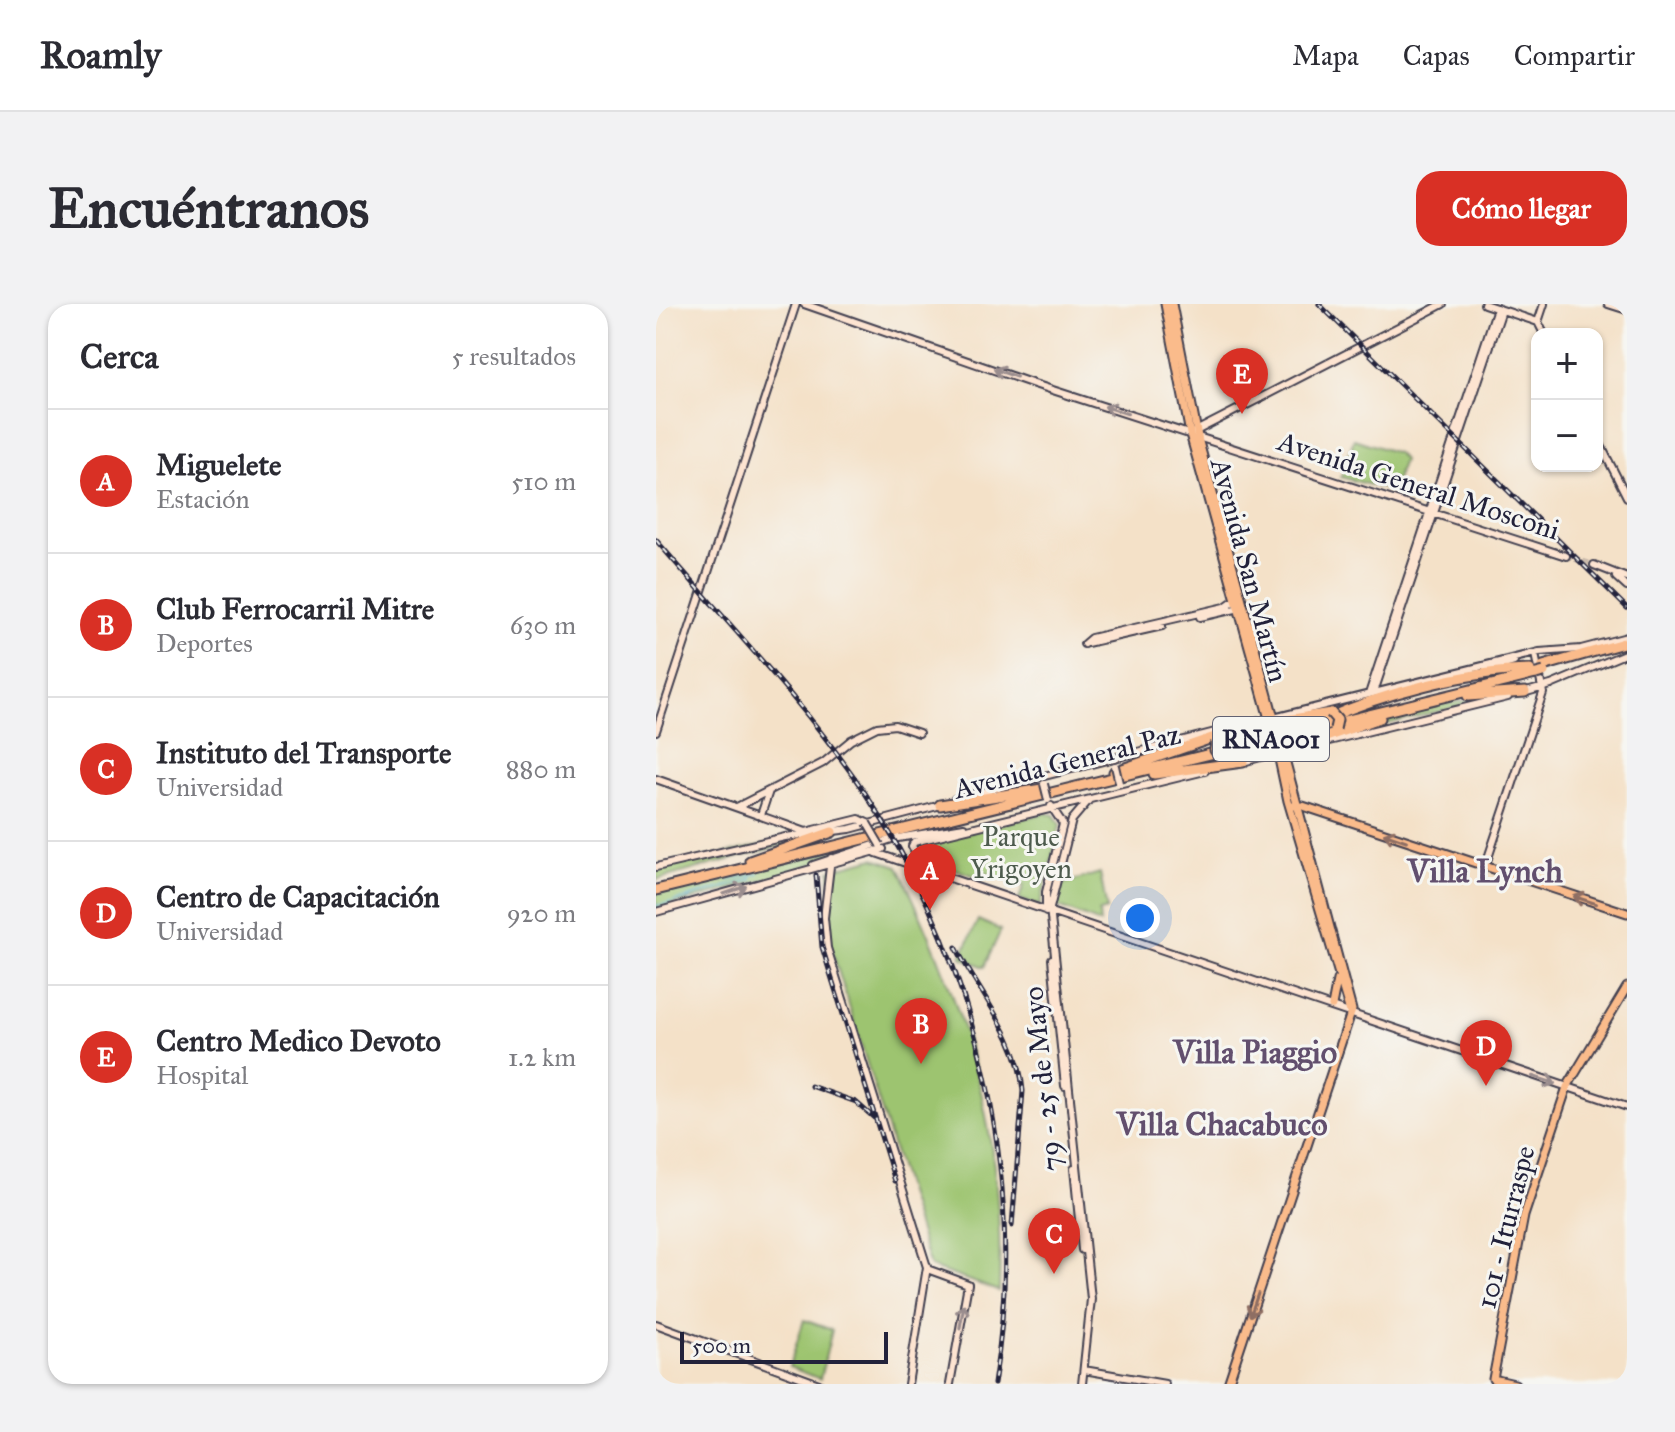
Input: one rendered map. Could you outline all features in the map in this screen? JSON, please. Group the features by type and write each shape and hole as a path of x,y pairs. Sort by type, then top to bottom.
{"highway":[{"name":"Avenida General Paz","path":"656,890 1118,774 1425,702 1625,645"},
{"path":"1118,774 1270,722 1329,712 1447,682 1538,670"},
{"name":"Avenida General Paz","path":"656,884 1043,786 1118,774 1216,742 1329,712 1538,670"},
{"path":"1216,742 1215,750 1220,757 1282,751 1425,702 1525,692"},
{"path":"1329,712 1337,720 1333,731"},
{"path":"1282,751 1346,721"},
{"path":"1216,742 1270,722"},
{"path":"1118,774 1243,762"},
{"path":"940,805 1043,786"},
{"path":"892,839 978,811"},
{"path":"750,861 827,830"}],"main road":[{"name":"Avenida San Martín","path":"1165,304 1237,605 1270,722 1282,751"},
{"name":"Avenida San Martín","path":"1172,304 1195,433"},
{"path":"1282,751 1338,978 1351,1015"},
{"path":"1228,1384 1351,1015 1351,1003 1294,806 1282,751"},
{"path":"1294,806 1627,913"},
{"path":"1330,1004 1338,978"},
{"name":"101 - Iturraspe","path":"1491,1381 1524,1216 1567,1087 1627,987"},
{"path":"1491,1381 1516,1384"}],"street":[{"path":"656,731 796,304"},
{"name":"Avenida General Mosconi","path":"804,304 1566,556"},
{"path":"1195,433 1443,304"},
{"path":"1484,304 1538,322"},
{"path":"1541,328 1538,322 1544,304"},
{"path":"1608,304 1626,307"},
{"path":"1372,693 1499,309"},
{"path":"1603,450 1627,497"},
{"path":"1594,565 1626,583"},
{"path":"1237,605 1098,642 1142,623 1237,605"},
{"path":"925,871 913,848 914,842 1547,686 1625,645"},
{"name":"Avenida General Paz","path":"1329,712 1372,693 1531,655 1625,645"},
{"path":"1447,682 1531,655 1547,686 1485,867"},
{"path":"1329,712 1412,691"},
{"name":"Avenida General Paz","path":"785,837 940,805 974,792 1113,757 1270,722"},
{"path":"737,807 877,727 892,725 919,733"},
{"path":"1113,757 1118,774 1117,793"},
{"path":"1042,775 1048,800 1061,817 1063,829 1047,885 1050,912"},
{"path":"656,779 806,832"},
{"path":"761,815 769,791"},
{"path":"1050,912 1054,881 1070,824 1076,811 1092,798"},
{"name":"Avenida General Paz","path":"656,867 806,832 827,830 859,819 867,823 880,849"},
{"name":"Avenida General Paz","path":"795,872 892,839 983,825"},
{"path":"656,912 880,849 893,860 1330,1004 1351,1015"},
{"path":"827,863 827,948 927,1269 908,1384"},
{"path":"1050,912 1627,1107"},
{"name":"79 - 25 de Mayo","path":"1050,912 1088,1300 1080,1384"},
{"path":"1589,1095 1594,1086"},
{"path":"927,1269 968,1284 950,1384"},
{"path":"656,1326 812,1384"},
{"path":"656,1326 819,1384"},
{"path":"1082,1370 1165,1384"},
{"path":"1516,1384 1522,1384"}],"green space":[{"path":"1354,439 1397,453 1403,460 1392,491 1341,477"},
{"path":"1505,695 1311,743 1423,707"},
{"name":"Parque Yrigoyen","path":"1045,813 1054,815 1060,825 1040,906 1019,899 1024,885 983,872 981,878 922,858 920,844"},
{"path":"816,836 656,880 656,869"},
{"path":"858,844 793,872 656,910 656,894"},
{"path":"874,858 898,866 943,970 976,1072 988,1124 995,1177 999,1291 930,1267 830,944 830,870"},
{"path":"1100,873 1107,910 1099,912 1100,923 1054,905 1062,884"},
{"path":"978,920 1001,930 984,967 961,957"},
{"path":"804,1320 832,1330 820,1379 789,1367"}],"waterway":[{"path":"859,845 865,843"},
{"path":"729,880 759,873"},
{"path":"674,902 752,879 751,875"},
{"path":"656,906 671,903"}],"tunnel":[{"path":"1566,556 1594,565"}],"railway":[{"path":"1319,304 1627,608"},
{"path":"656,540 791,695 841,759 905,859 938,929 965,1002 985,1076 998,1153 1004,1230 1003,1307 994,1384"},
{"path":"816,875 822,947 895,1181"},
{"path":"956,947 997,1016 1020,1071 1023,1091 1012,1226"},
{"path":"811,1086 856,1102 874,1118"}],"place":[{"name":"Centro Medico Devoto","path":"1242,414"},
{"name":"Miguelete","path":"930,910"},
{"name":"Club Ferrocarril Mitre","path":"921,1064"},
{"name":"Centro de Capacitación","path":"1486,1086"},
{"name":"Instituto del Transporte","path":"1054,1274"}],"district":[{"name":"Villa Lynch","path":"1485,871"},
{"name":"Villa Piaggio","path":"1255,1052"},
{"name":"Villa Chacabuco","path":"1222,1124"}]}
